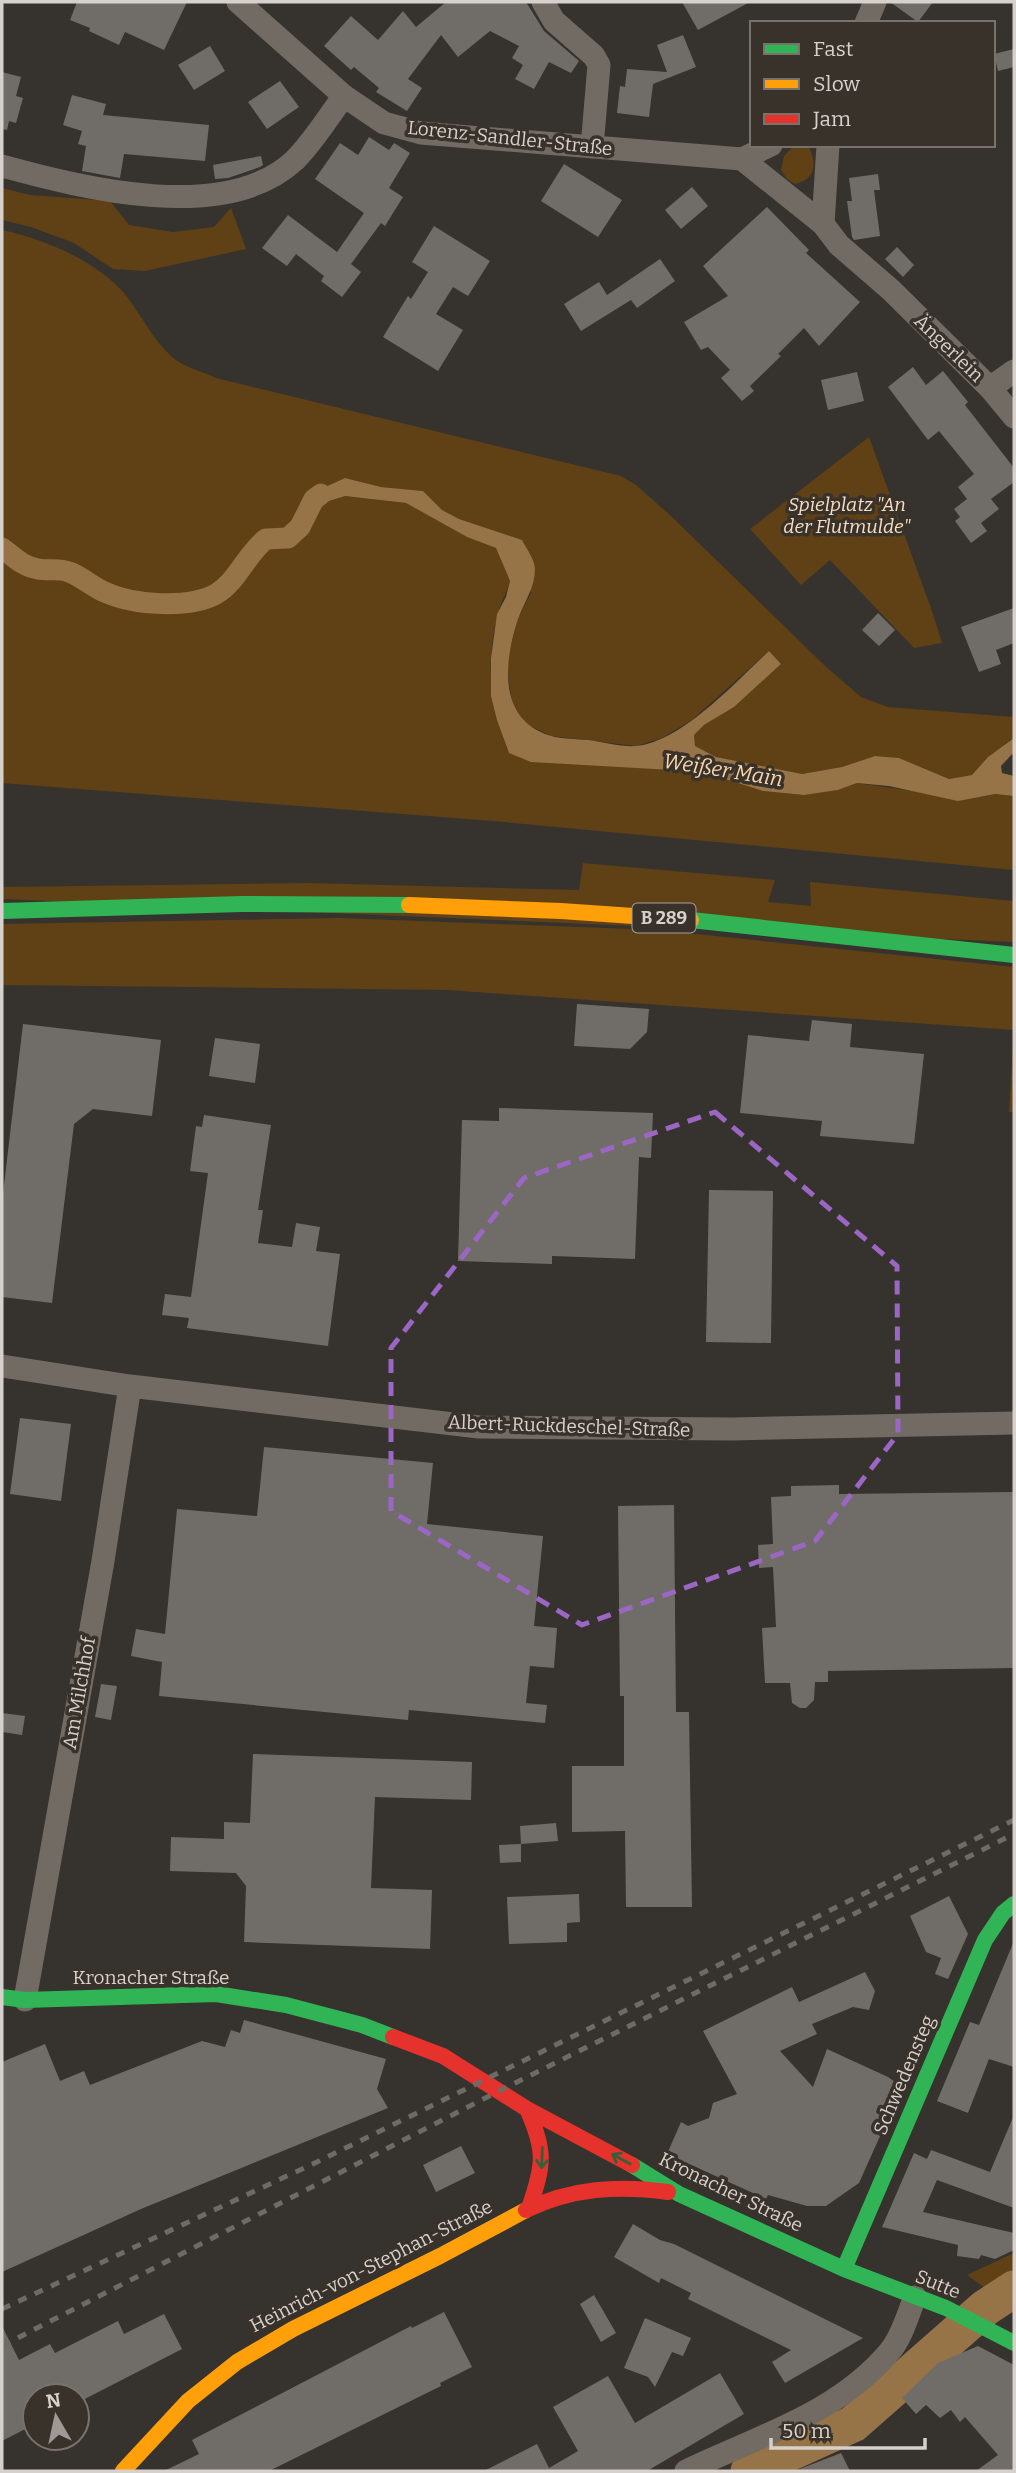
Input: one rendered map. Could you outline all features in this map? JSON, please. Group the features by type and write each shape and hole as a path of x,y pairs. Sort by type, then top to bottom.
{"main road":[{"name":"B 289","path":"2,911 136,905 312,903 454,906 644,916 1014,954"},
{"name":"Schwedensteg","path":"844,2269 985,1940 1003,1913 1014,1904"},
{"name":"Kronacher Straße","path":"13,1998 216,1994 286,2005 362,2025 443,2056 527,2109 629,2163 679,2194 844,2269"},
{"path":"527,2109 543,2147 543,2162 529,2208"},
{"name":"Heinrich-von-Stephan-Straße","path":"123,2471 194,2394 247,2354 441,2256 529,2208 549,2199 587,2189 613,2187 679,2194"},
{"name":"Sutte","path":"844,2269 946,2308 1009,2340"}],"street":[{"name":"Lorenz-Sandler-Straße","path":"238,2 344,96 384,123 421,134 742,159"},
{"path":"543,2 554,21 594,57 599,65 592,147"},
{"path":"867,21 875,2"},
{"path":"2,166 50,179 142,194 202,197 241,190 271,177 294,160 314,138 344,96"},
{"path":"742,159 767,147"},
{"path":"823,224 828,147"},
{"name":"Ängerlein","path":"742,159 823,224 839,245 881,281 990,388 1014,417"},
{"path":"990,388 1014,371"},
{"name":"Albert-Ruckdeschel-Straße","path":"2,1366 130,1386 479,1427 732,1429 1014,1423"},
{"name":"Am Milchhof","path":"13,1998 103,1561 130,1386"},
{"path":"686,2471 794,2423 830,2404 859,2382 892,2350 915,2297"}],"highlighted area":[{"path":"715,1112 897,1266 898,1434 815,1541 582,1625 391,1511 391,1348 524,1178"}],"green space":[{"path":"793,147 809,147 814,164 808,178 795,184 787,179 781,170 784,156"},
{"path":"2,188 30,195 110,201 129,225 173,232 214,227 231,208 246,249 145,271 113,269 74,243 31,227 2,220"},
{"path":"2,230 51,245 99,270 124,293 168,353 185,365 216,378 621,476 636,485 671,516 824,665 861,697 888,707 1014,717 1014,738 988,757 972,775 949,779 899,758 875,756 842,767 802,774 716,757 695,746 694,735 704,725 734,707 781,664 769,651 693,719 662,738 636,746 551,736 526,724 513,707 509,684 507,661 518,618 531,593 522,540 459,519 442,510 423,491 381,487 345,478 310,494 299,519 313,514 329,501 345,496 406,503 467,537 496,548 510,581 498,612 493,636 492,686 498,719 509,753 690,771 763,791 803,795 838,790 857,783 980,797 995,794 1014,796 1014,870 493,821 2,783"},
{"name":"Spielplatz \"An der Flutmulde\"","path":"869,437 942,643 914,648 830,560 801,585 750,529"},
{"path":"583,863 775,880 768,902 811,906 810,882 1014,901 1014,942 2,899 2,887 307,883 579,890"},
{"path":"340,918 657,930 1014,967 1014,1030 448,990 2,985 2,924"},
{"path":"1014,1030 1014,1112 1009,1112"},
{"path":"1014,2253 1014,2309 967,2275"}],"water":[{"path":"345,478 381,487 423,491 442,510 459,519 522,540 534,562 535,576 513,636 508,671 509,688 521,717 534,728 555,737 624,746 654,742 690,722 769,651 781,664 734,707 704,725 694,735 695,746 716,757 802,774 842,767 875,756 899,758 949,779 972,775 988,757 1014,738 1014,752 1001,766 1002,773 1014,776 1014,796 995,794 958,801 889,786 857,783 838,790 804,795 763,791 690,771 531,762 509,753 491,696 491,658 497,614 506,597 510,581 496,548 467,537 406,503 345,496 329,501 313,514 298,519 310,494"}],"building":[{"path":"77,2 187,2 164,50 125,32 119,45 89,31 90,28 70,20"},
{"path":"446,2 526,2 544,31 579,61 571,73 549,62 534,89 515,79 523,65 512,58 519,46 490,31 458,57 441,35 408,79 422,88 407,111 376,92 379,88 354,67 351,70 324,46 351,16 378,40 403,11 416,27"},
{"path":"682,2 750,2 698,30"},
{"path":"890,2 933,2 917,21"},
{"path":"683,35 696,67 653,84 649,117 617,113 620,86 625,87 627,69 667,72 657,45"},
{"path":"210,46 225,71 194,90 178,65"},
{"path":"1014,49 1014,67 998,71 995,54"},
{"path":"2,72 21,77 16,96 23,98 16,123 9,121 7,130 2,129"},
{"path":"280,81 299,107 267,129 248,102"},
{"path":"72,95 106,104 103,115 209,125 205,161 124,154 120,178 82,171 86,146 78,144 82,131 63,125"},
{"path":"369,137 389,150 394,143 410,153 389,188 403,197 385,226 381,223 351,264 361,272 342,297 321,281 324,276 296,254 287,266 262,248 288,215 337,252 364,213 315,179 340,143 358,155"},
{"path":"261,156 263,165 260,167 228,178 215,179 213,165"},
{"path":"564,164 622,200 598,237 541,201"},
{"path":"878,174 880,190 874,190 880,236 854,240 847,201 852,201 849,178"},
{"path":"692,187 708,206 681,229 665,210"},
{"path":"767,207 809,250 806,253 860,302 819,346 804,328 778,354 781,356 750,386 754,391 742,401 721,378 730,370 708,347 701,350 684,322 728,296 703,266"},
{"path":"434,226 490,261 468,296 453,287 436,314 463,330 438,371 383,337 408,296 411,299 428,272 412,262"},
{"path":"897,247 914,265 903,277 885,259"},
{"path":"660,259 675,281 637,308 631,300 581,331 564,304 599,282 607,295"},
{"path":"913,367 926,385 943,371 968,402 965,405 1014,468 1014,482 991,499 999,509 981,523 987,531 971,543 955,521 960,517 954,509 967,499 958,487 974,474 939,431 928,440 888,387"},
{"path":"857,372 864,401 828,410 821,380"},
{"path":"1014,608 1014,643 996,650 1001,664 979,672 961,627"},
{"path":"878,613 895,630 879,646 862,630"},
{"path":"577,1004 649,1009 647,1032 630,1049 574,1046"},
{"path":"812,1020 852,1024 850,1047 924,1054 914,1144 820,1136 822,1121 740,1113 748,1035 809,1041"},
{"path":"23,1024 161,1040 152,1116 93,1109 74,1124 52,1303 2,1297 2,1202"},
{"path":"215,1038 260,1044 255,1083 209,1076"},
{"path":"499,1108 653,1113 651,1158 639,1157 635,1259 552,1256 552,1264 458,1261 462,1120 499,1121"},
{"path":"204,1115 271,1125 258,1210 263,1210 258,1243 292,1247 296,1223 320,1227 316,1251 340,1254 328,1346 187,1328 189,1318 162,1315 165,1294 191,1297 208,1173 190,1171 196,1126 202,1127"},
{"path":"709,1190 773,1191 771,1343 706,1342"},
{"path":"20,1418 71,1424 61,1501 10,1494"},
{"path":"264,1447 433,1463 427,1524 543,1536 534,1626 557,1628 554,1668 530,1666 526,1703 547,1705 545,1723 409,1710 408,1720 159,1696 162,1662 131,1656 136,1629 165,1634 177,1509 257,1516"},
{"path":"839,1485 839,1494 1014,1492 1014,1668 828,1671 828,1682 815,1682 814,1700 806,1708 792,1703 790,1683 765,1683 762,1628 776,1627 773,1567 759,1568 758,1545 773,1544 771,1497 791,1496 791,1486"},
{"path":"674,1505 676,1712 689,1712 692,1907 626,1907 625,1831 572,1832 572,1766 624,1766 624,1696 620,1696 618,1506"},
{"path":"101,1684 117,1686 111,1720 95,1717"},
{"path":"2,1713 25,1716 22,1735 2,1732"},
{"path":"253,1754 472,1762 471,1800 375,1797 371,1888 432,1890 430,1949 244,1942 246,1886 236,1873 170,1871 171,1837 224,1839 224,1822 250,1823"},
{"path":"556,1823 558,1841 521,1844 520,1826"},
{"path":"521,1844 521,1862 500,1863 499,1845"},
{"path":"579,1894 580,1922 567,1923 567,1942 509,1944 507,1897"},
{"path":"949,1896 968,1934 948,1979 935,1974 941,1958 926,1952 910,1916"},
{"path":"1014,1941 1014,2067 989,2059 968,2113 937,2101 970,2022 979,2025"},
{"path":"865,1972 875,1991 869,2010 853,2007 812,2024 817,2034 780,2051 813,2087 827,2049 888,2077 902,2087 859,2183 826,2206 807,2206 768,2195 766,2199 667,2154 681,2122 688,2126 709,2118 713,2103 737,2094 703,2031 792,1987 799,2002"},
{"path":"244,2020 386,2059 377,2089 388,2108 141,2209 2,2272 2,2062 45,2044 60,2081 84,2071 90,2085 202,2041 225,2047 231,2030 240,2033"},
{"path":"1014,2115 1014,2208 937,2180 923,2212 1014,2233 1014,2250 995,2259 981,2255 979,2259 957,2256 958,2245 882,2227 914,2153 927,2159 931,2150 990,2172"},
{"path":"461,2146 475,2173 436,2192 423,2165"},
{"path":"633,2224 660,2240 674,2244 863,2338 785,2383 772,2362 791,2350 688,2299 691,2293 661,2278 659,2283 614,2257"},
{"path":"594,2295 616,2333 601,2342 580,2304"},
{"path":"444,2312 472,2367 440,2383 441,2386 269,2471 164,2471 199,2454 192,2440 411,2326 412,2328"},
{"path":"164,2314 182,2349 91,2396 91,2382 21,2382 21,2431 2,2441 2,2326 19,2360 50,2344 55,2353 118,2321 124,2334"},
{"path":"645,2318 691,2338 683,2356 672,2352 655,2387 648,2377 624,2368"},
{"path":"978,2346 1014,2365 1014,2471 976,2471 998,2455 965,2417 960,2422 951,2410 940,2418 926,2405 916,2414 902,2398 938,2363"},
{"path":"720,2373 744,2414 647,2471 484,2471 537,2444 549,2468 578,2451 553,2407 608,2376 635,2423"},
{"path":"841,2453 850,2471 797,2471 797,2470"}],"waterway":[{"name":"Weißer Main","path":"2,548 28,566 69,572 118,597 146,603 191,602 205,599 224,589 266,539 288,538 300,527 314,499 321,494"},
{"name":"Weißer Main","path":"749,2471 853,2424 985,2308 1014,2289"}],"railway":[{"path":"2,2309 317,2162 1014,1820"},
{"path":"2,2346 499,2091 1014,1834"}],"traffic: fast":[{"path":"2,911 242,904 409,905"},
{"path":"691,920 1014,955"},
{"path":"844,2269 985,1940 1003,1913 1014,1904"},
{"path":"2,1997 25,2000 216,1994 286,2005 362,2025 393,2037"},
{"path":"632,2165 679,2194 844,2269 946,2308 1014,2343"}],"traffic: slow":[{"path":"409,905 691,920"},
{"path":"123,2471 188,2401 237,2362 293,2329 526,2210"}],"traffic: jam":[{"path":"393,2037 443,2056 527,2109 632,2165"},
{"path":"527,2109 537,2136 541,2158 538,2180 529,2208"},
{"path":"526,2210 561,2197 596,2190 668,2192"}]}
